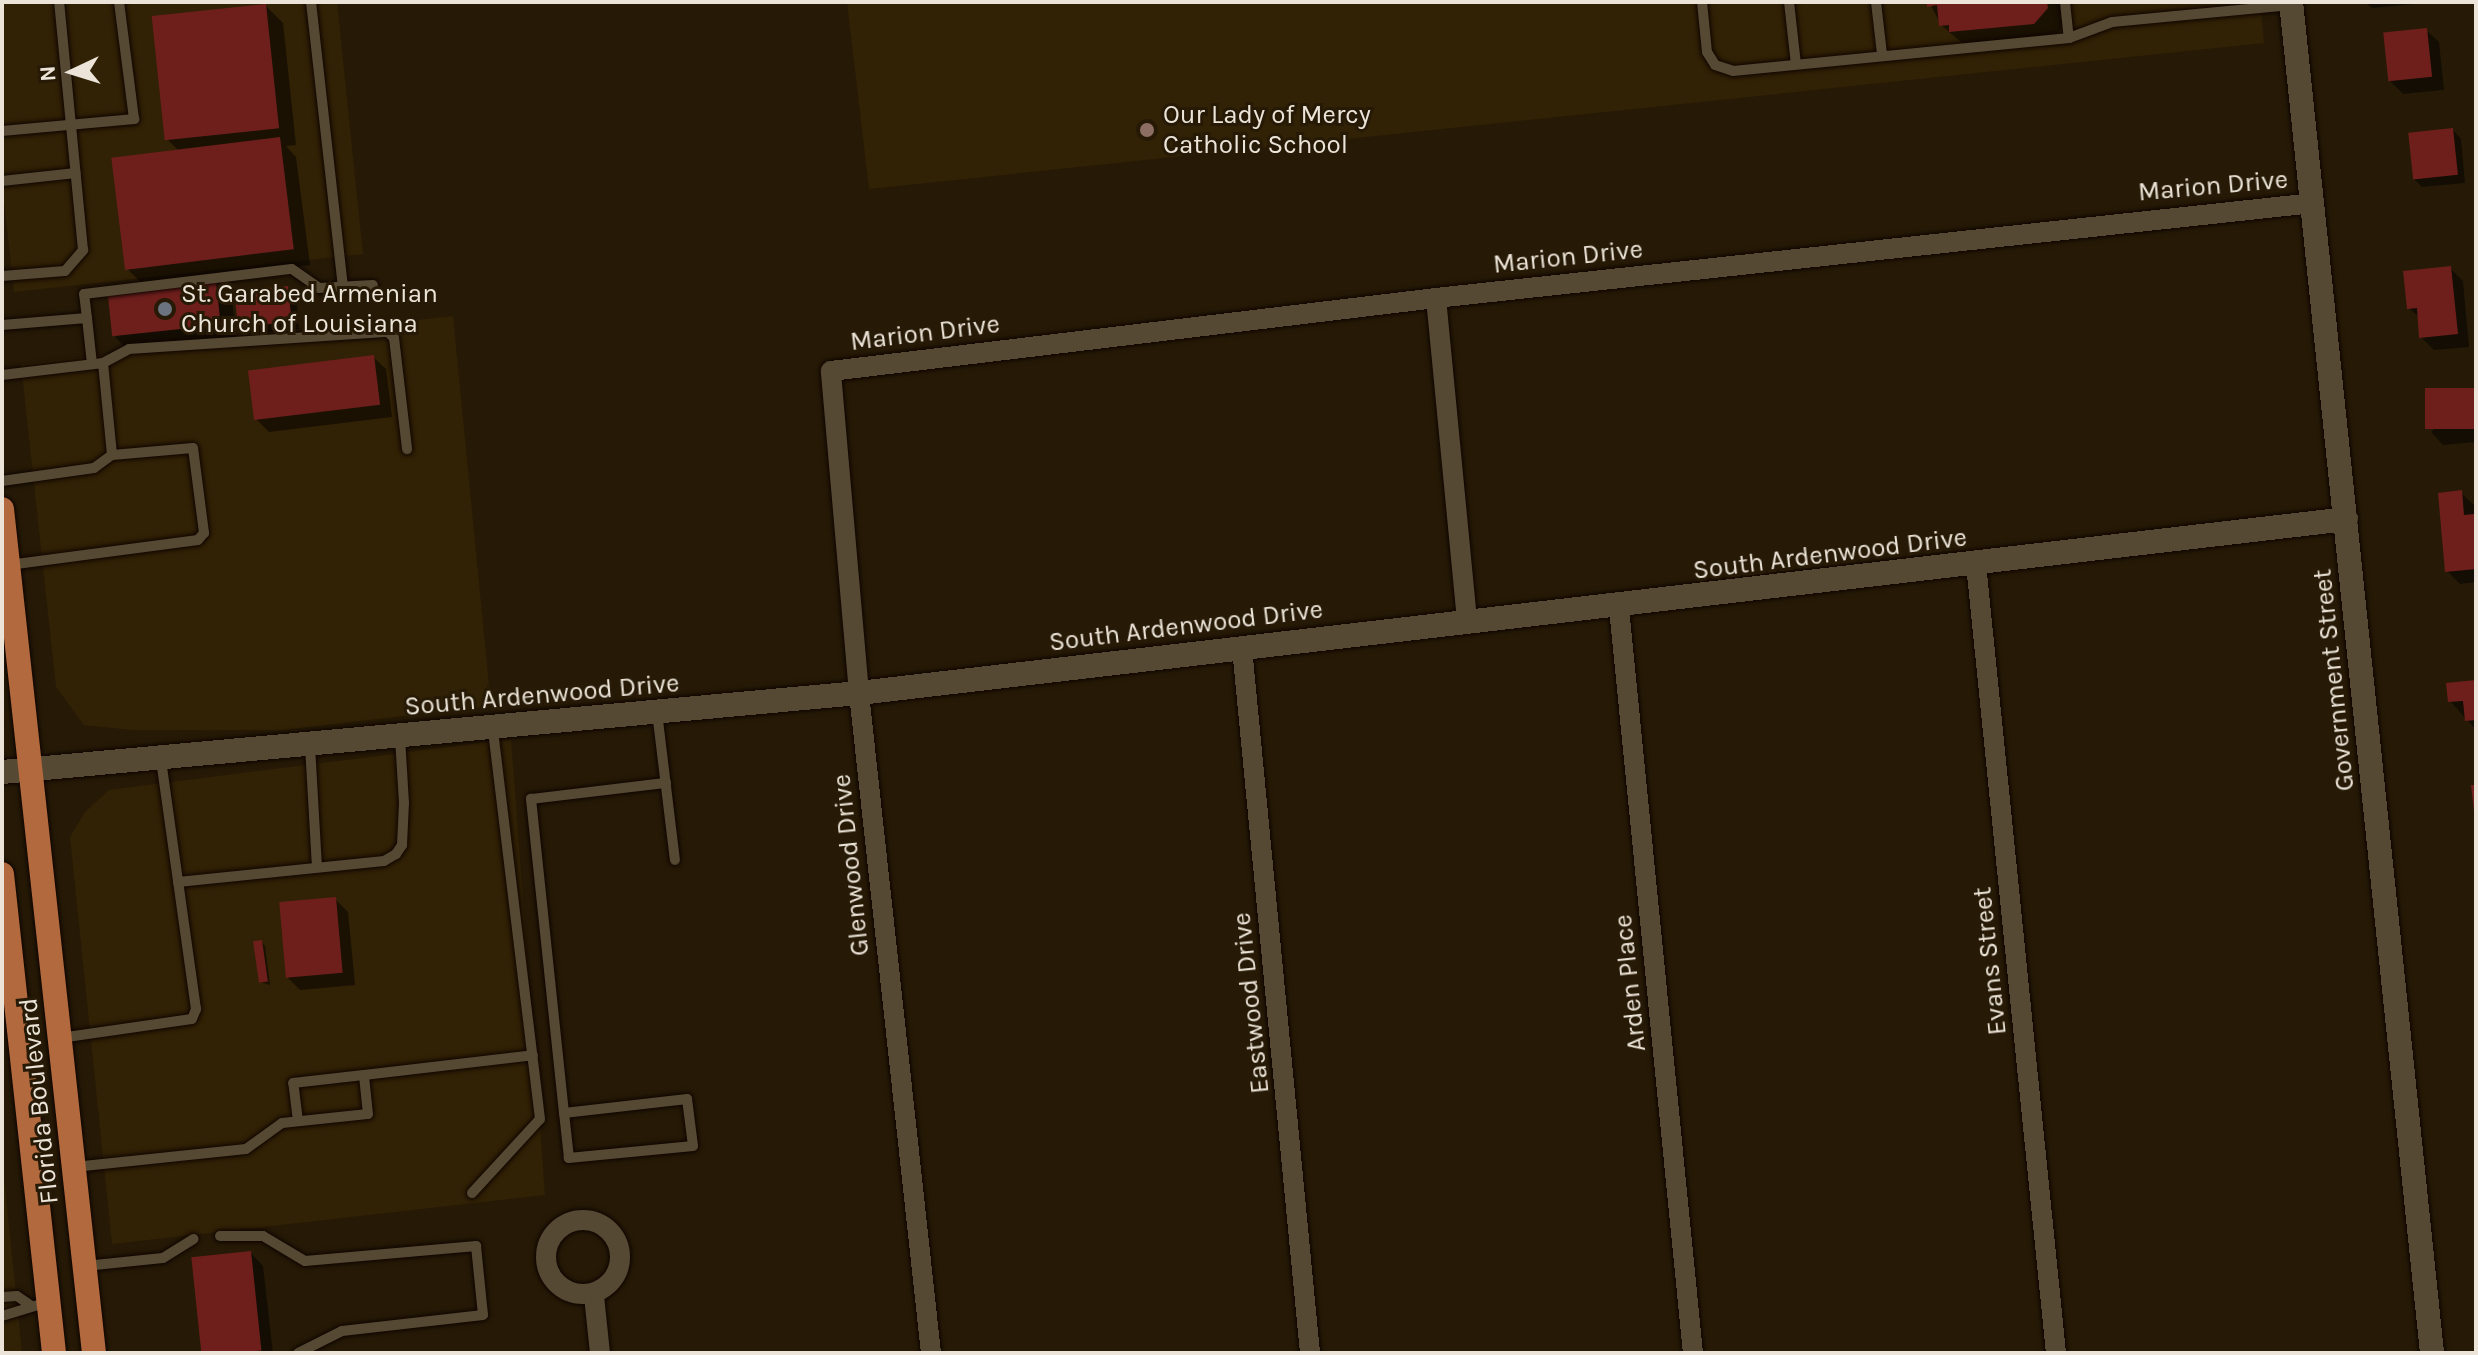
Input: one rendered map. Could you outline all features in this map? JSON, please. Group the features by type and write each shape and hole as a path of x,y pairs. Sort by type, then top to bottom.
{"main road":[{"name":"Florida Boulevard","path":"2,509 94,1353"},
{"name":"Florida Boulevard","path":"2,874 45,1269 39,1304 54,1353"},
{"path":"45,1269 85,1266"}],"street":[{"name":"Government Street","path":"2291,3 2432,1353"},
{"name":"Marion Drive","path":"831,371 1436,298 2313,203"},
{"path":"1436,298 1467,622"},
{"name":"Glenwood Drive","path":"831,371 859,693 931,1353"},
{"name":"South Ardenwood Drive","path":"2,772 161,760 859,693 1467,622 1619,608 2346,519"},
{"name":"Evans Street","path":"1976,564 2056,1353"},
{"name":"Arden Place","path":"1619,608 1693,1353"},
{"name":"Eastwood Drive","path":"1242,648 1310,1353"},
{"path":"594,1296 600,1353"}],"lane":[{"path":"2,276 65,271 83,250 59,2"},
{"path":"2,131 134,119 119,2"},
{"path":"311,2 343,287"},
{"path":"1702,2 1707,52 1715,65 1733,71 2069,38 2112,22 2291,3"},
{"path":"1789,2 1796,64"},
{"path":"1876,2 1882,54"},
{"path":"2065,2 2069,38"},
{"path":"2,181 76,173"},
{"path":"112,455 84,294 292,269 319,288 373,285"},
{"path":"2,325 87,318"},
{"path":"2,375 97,363 129,349 388,332 394,338 407,449"},
{"path":"2,481 94,468 112,455 193,448 204,533 198,540 9,565"},
{"path":"657,712 675,860"},
{"path":"472,1193 540,1119 493,728"},
{"path":"178,882 384,861 402,845 400,737"},
{"path":"310,746 317,867"},
{"path":"60,1038 192,1019 196,1009 161,760"},
{"path":"564,1113 687,1099 693,1146 569,1158 564,1113 531,799 666,783"},
{"path":"298,1121 293,1083 533,1055"},
{"path":"74,1167 246,1149 282,1123 368,1114 364,1075"},
{"path":"220,1236 263,1236 305,1261 476,1246 483,1315 342,1331 298,1353"},
{"path":"85,1266 163,1258 194,1239"},
{"path":"2,1297 17,1296 39,1304"},
{"path":"2,1316 18,1314 39,1304"}],"shaded area":[{"path":"2,2 337,2 363,254 14,292 2,183"},
{"name":"Our Lady of Mercy Catholic School","path":"847,2 2260,2 2264,43 869,189"},
{"path":"453,316 491,706 282,730 132,730 84,725 56,687 21,364"},
{"path":"511,739 545,1195 112,1244 70,837 85,812 109,790"},
{"path":"2,1158 22,1353 2,1353"}],"building":[{"path":"1927,2 2047,2 2048,8 2034,24 1949,32 1949,25 1939,26 1937,5 1927,7"},
{"path":"266,4 279,128 165,140 152,16"},
{"path":"2427,28 2432,77 2388,81 2383,33"},
{"path":"2453,128 2458,175 2413,179 2408,133"},
{"path":"280,137 294,249 125,270 111,158"},
{"path":"2451,266 2458,334 2419,338 2417,308 2407,309 2403,271"},
{"name":"St. Garabed Armenian Church of Louisiana","path":"216,281 221,325 112,336 108,292"},
{"path":"288,286 292,322 238,327 234,292"},
{"path":"374,355 380,405 254,420 248,370"},
{"path":"2425,388 2476,388 2476,429 2425,429"},
{"path":"2462,490 2464,515 2474,514 2476,569 2445,572 2438,493"},
{"path":"2476,680 2476,720 2465,721 2463,701 2448,702 2446,683"},
{"path":"2471,785 2476,785 2476,811 2474,811"},
{"path":"336,897 343,973 286,978 279,902"},
{"path":"262,940 268,982 259,983 253,941"},
{"path":"251,1251 261,1350 201,1353 191,1257"}],"place":[{"name":"Our Lady of Mercy Catholic School","path":"1147,130"},
{"name":"St. Garabed Armenian Church of Louisiana","path":"165,309"}]}
